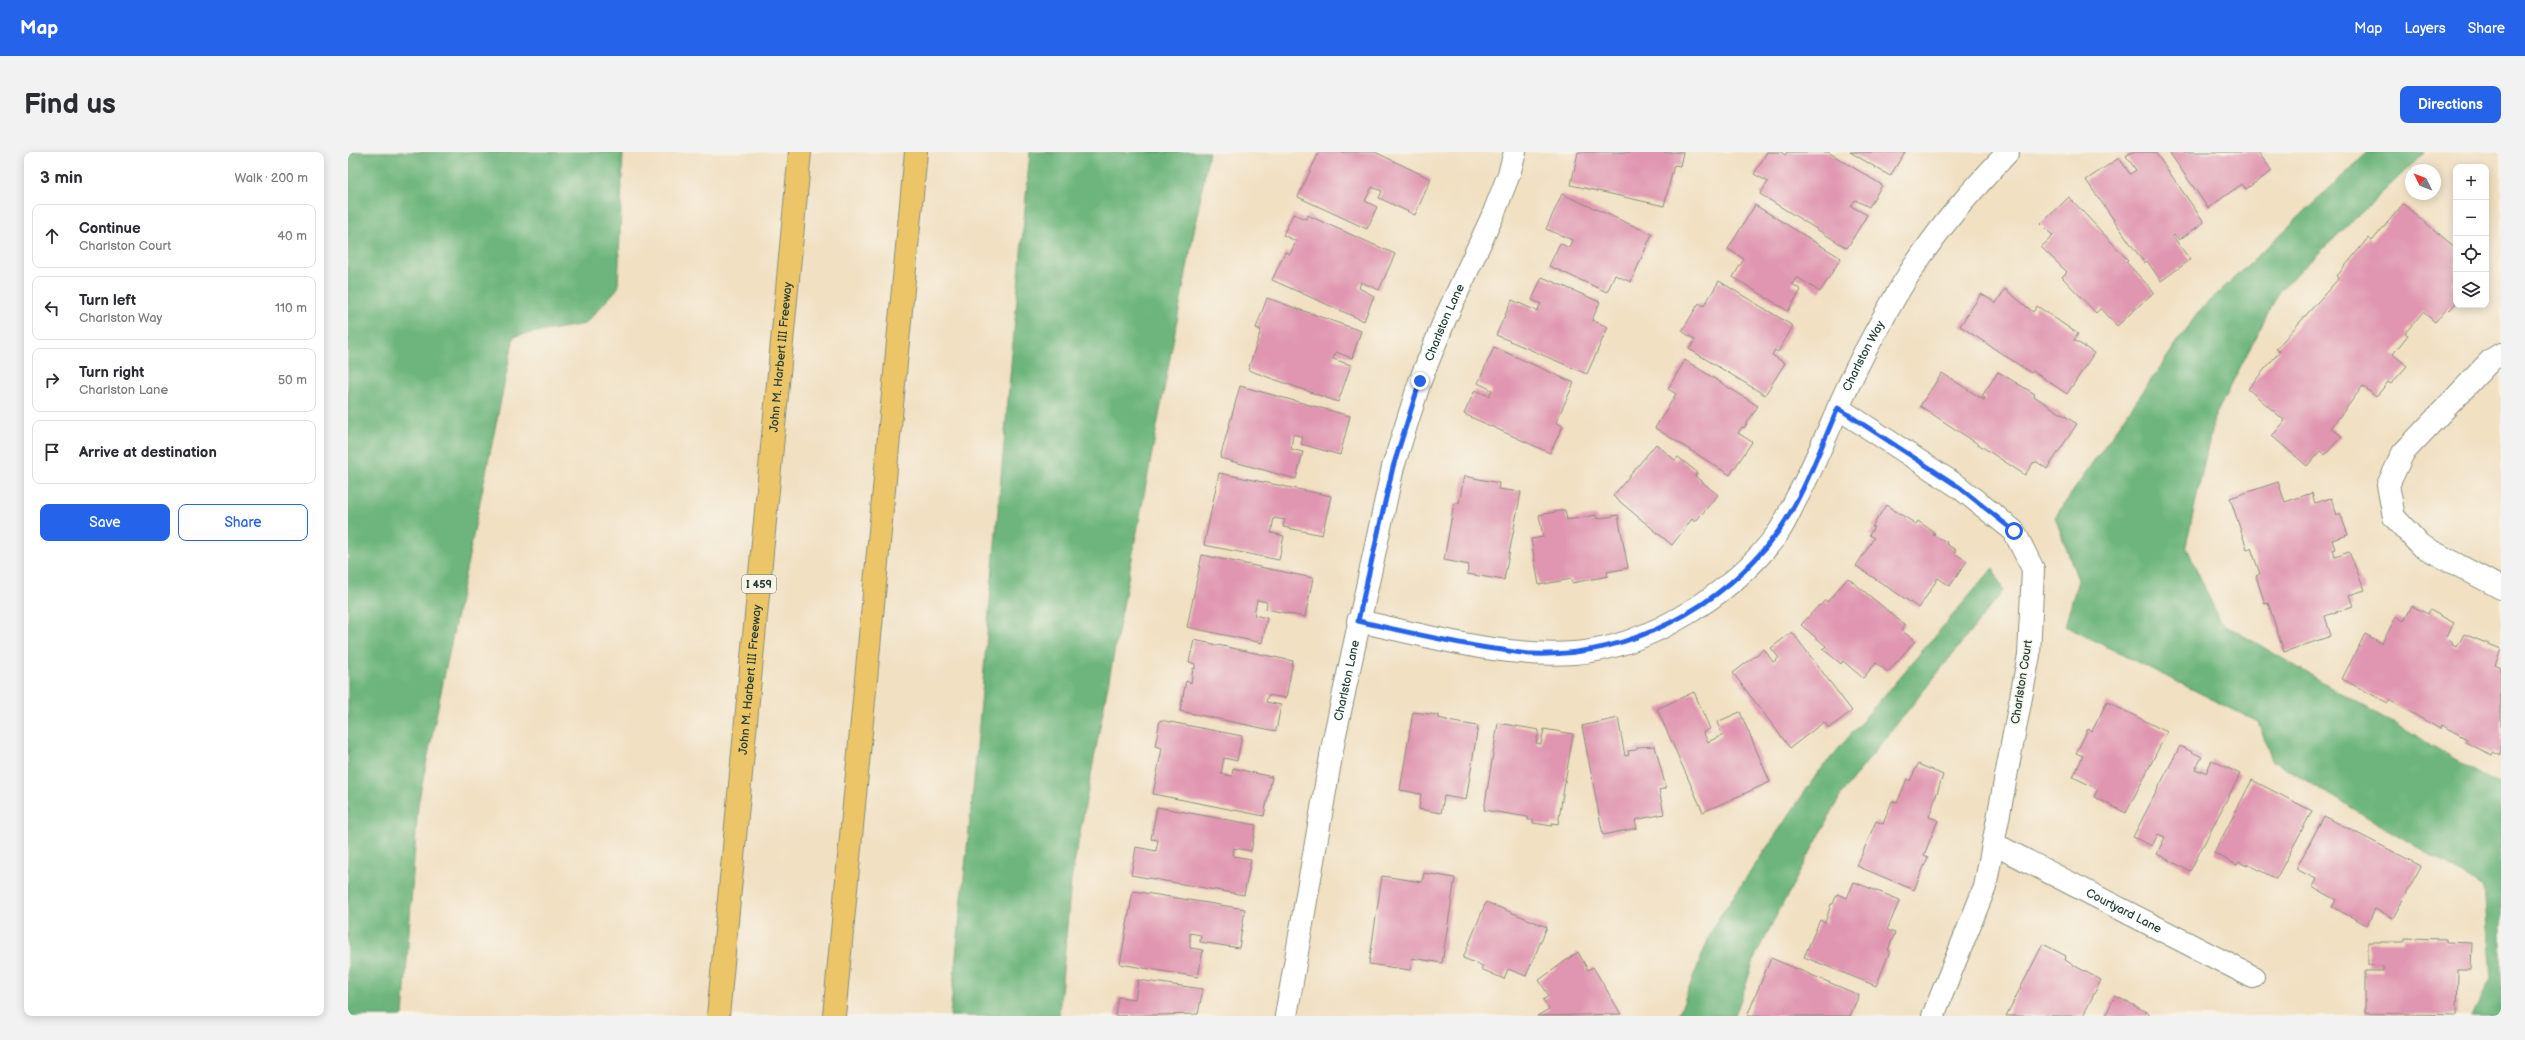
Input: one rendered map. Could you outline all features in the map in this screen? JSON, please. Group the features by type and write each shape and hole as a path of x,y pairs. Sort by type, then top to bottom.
{"highway":[{"name":"John M. Harbert III Freeway","path":"718,1016 800,152"},
{"path":"834,1016 916,152"}],"street":[{"name":"Charlston Lane","path":"1286,1016 1334,739 1358,621 1393,467 1420,381 1445,319 1493,215 1509,174 1515,152"},
{"name":"Charlston Way","path":"1358,621 1473,645 1532,654 1577,653 1620,644 1657,630 1692,611 1721,590 1748,566 1778,532 1805,483 1838,408 1868,346 1899,290 1930,242 1968,195 2008,152"},
{"path":"2501,354 2491,360 2403,453 2388,485 2394,517 2420,545 2501,588"},
{"name":"Charlston Court","path":"1838,408 1959,487 2014,531 2033,569 2029,655 1985,887 1933,1016"},
{"name":"Courtyard Lane","path":"1994,844 2253,977"}],"green space":[{"path":"348,152 623,152 618,288 585,324 514,336 418,804 403,1016 348,1016"},
{"path":"1030,152 1209,152 1071,880 1059,1016 950,1016 975,770"},
{"path":"2368,152 2425,152 2412,164 2405,164 2405,171 2280,290 2214,418 2186,546 2220,622 2501,786 2501,1016 2472,1016 2491,979 2484,887 2272,760 2258,722 2065,626 2078,580 2055,517 2200,310"},
{"path":"1993,568 2003,591 1842,793 1757,952 1735,1016 1678,1016 1714,925 1817,774"}],"building":[{"path":"1319,152 1375,152 1431,179 1415,215 1379,198 1382,191 1372,187 1365,201 1377,207 1367,229 1298,197"},
{"path":"1578,152 1683,152 1680,166 1674,165 1664,206 1571,185"},
{"path":"1767,152 1781,152 1785,155 1787,152 1828,152 1882,185 1869,207 1855,200 1851,206 1867,215 1847,248 1760,194 1768,182 1754,174"},
{"path":"1850,152 1905,152 1890,176"},
{"path":"2132,152 2155,152 2204,222 2179,240 2175,235 2173,236 2190,260 2161,281 2147,261 2144,263 2086,180 2119,158 2130,174 2136,170 2126,156"},
{"path":"2169,152 2258,152 2272,171 2246,189 2242,184 2208,208"},
{"path":"1562,194 1652,234 1631,282 1615,275 1607,292 1549,266 1560,243 1569,248 1572,240 1546,229"},
{"path":"2069,197 2128,260 2126,262 2154,292 2117,326 2101,308 2096,313 2062,277 2067,272 2041,247 2053,236 2041,224"},
{"path":"2403,204 2453,246 2453,306 2450,310 2448,308 2435,322 2423,312 2405,333 2408,335 2393,354 2407,366 2391,384 2388,382 2376,397 2363,386 2331,428 2342,436 2325,455 2320,451 2307,466 2272,436 2285,421 2248,389 2280,351 2276,349 2339,278 2337,276 2368,238 2372,241"},
{"path":"1755,205 1841,258 1820,292 1797,277 1792,284 1801,290 1788,311 1733,277 1744,259 1728,249"},
{"path":"1293,214 1306,219 1307,215 1395,254 1379,290 1361,282 1359,288 1374,296 1364,321 1272,280 1285,252 1290,254 1296,241 1283,235"},
{"path":"1542,277 1600,302 1592,320 1608,327 1587,374 1496,335 1512,300 1537,311 1541,304 1532,300"},
{"path":"1719,281 1793,326 1778,352 1775,350 1772,355 1785,363 1765,395 1689,349 1695,340 1682,331 1699,303 1704,306"},
{"path":"2005,289 2033,312 2037,306 2078,334 2074,340 2094,353 2067,394 2033,371 2031,373 1960,326 1981,294 1996,303"},
{"path":"1267,298 1361,331 1352,358 1336,352 1333,359 1351,365 1338,402 1248,370 1261,330 1256,328"},
{"path":"1494,347 1574,383 1556,422 1563,426 1550,453 1464,414 1475,390 1489,396 1492,390 1478,383"},
{"path":"1685,360 1758,406 1744,428 1742,427 1738,433 1752,442 1730,475 1655,428 1676,394 1668,389"},
{"path":"1998,372 2035,394 2034,396 2077,424 2047,469 2037,462 2033,463 2025,475 1920,406 1942,373 1984,400 1985,398 1982,396"},
{"path":"1240,386 1350,416 1340,455 1301,444 1303,437 1293,434 1291,449 1303,452 1296,479 1220,458"},
{"path":"1656,444 1675,460 1678,457 1697,472 1695,476 1718,495 1695,522 1692,519 1672,545 1613,496"},
{"path":"1219,473 1331,496 1322,535 1283,527 1285,520 1274,518 1271,533 1284,536 1279,560 1204,545"},
{"path":"1464,476 1499,483 1498,489 1521,492 1504,580 1467,574 1469,565 1444,560 1454,503 1459,503"},
{"path":"2278,482 2285,502 2312,493 2315,503 2331,498 2337,515 2340,513 2348,535 2332,540 2335,549 2332,550 2335,557 2349,552 2365,590 2349,595 2353,606 2325,616 2331,636 2284,652 2268,603 2265,604 2256,576 2260,574 2251,548 2247,549 2230,498"},
{"path":"1886,505 1916,524 1918,521 1935,533 1933,535 1947,542 1946,544 1956,550 1954,553 1967,561 1950,586 1938,578 1919,608 1856,566 1874,538 1869,535 1874,527 1872,527"},
{"path":"1565,510 1567,520 1596,515 1597,519 1618,515 1628,568 1607,572 1608,576 1572,583 1571,579 1539,585 1531,539 1543,537 1539,515"},
{"path":"1202,555 1313,578 1305,617 1266,609 1267,602 1257,600 1254,615 1267,618 1262,643 1187,627"},
{"path":"1848,578 1905,625 1901,630 1915,641 1888,672 1876,663 1863,678 1843,661 1841,664 1823,649 1826,646 1801,625 1819,605 1820,606 1825,600 1827,602"},
{"path":"2412,606 2428,614 2430,610 2454,623 2446,638 2453,642 2452,645 2457,647 2464,634 2501,649 2495,665 2501,668 2501,756 2493,752 2492,755 2465,742 2467,739 2441,725 2440,729 2389,700 2388,703 2342,679 2365,634 2382,643 2396,617 2404,621"},
{"path":"1792,632 1852,711 1829,728 1824,722 1790,748 1733,673 1764,649 1773,662 1779,658 1771,648"},
{"path":"1194,640 1293,661 1286,698 1268,695 1266,702 1281,705 1276,731 1180,711 1186,681 1191,683 1193,668 1195,669 1195,664 1189,662"},
{"path":"1694,692 1710,729 1703,732 1708,742 1722,735 1717,722 1740,712 1770,782 1703,812 1657,709"},
{"path":"2107,702 2167,732 2126,813 2094,797 2098,789 2073,777 2083,756 2076,753 2088,729 2092,731"},
{"path":"1413,712 1438,715 1438,718 1447,721 1478,726 1466,800 1444,796 1441,813 1419,809 1421,794 1400,790"},
{"path":"1618,718 1625,756 1629,755 1628,751 1636,750 1638,747 1655,746 1666,788 1659,790 1664,814 1635,820 1637,828 1603,835 1582,726"},
{"path":"1160,720 1242,736 1237,761 1224,758 1221,774 1232,776 1233,768 1272,777 1264,816 1153,794 1162,748 1155,746"},
{"path":"1498,723 1539,730 1536,743 1541,744 1544,729 1573,734 1558,824 1552,823 1552,826 1533,823 1533,820 1528,820 1528,817 1484,810"},
{"path":"2180,746 2202,757 2195,770 2200,772 2201,770 2206,773 2212,760 2240,774 2190,871 2157,854 2165,837 2158,834 2152,846 2133,837"},
{"path":"1918,764 1943,775 1929,817 1938,820 1924,855 1928,857 1914,890 1857,866 1876,821 1883,824 1892,801 1897,803 1907,779 1910,781"},
{"path":"2252,780 2312,811 2276,879 2248,864 2247,866 2239,862 2237,865 2214,853"},
{"path":"1157,807 1256,825 1251,851 1234,848 1233,856 1251,859 1244,895 1131,875 1136,847 1156,851 1158,840 1151,839"},
{"path":"2324,816 2421,866 2393,918 2375,909 2367,925 2332,907 2336,900 2312,887 2316,879 2296,869"},
{"path":"1424,873 1455,878 1442,963 1412,958 1410,970 1369,964 1382,876 1422,882"},
{"path":"1854,882 1900,900 1887,930 1895,933 1888,950 1890,951 1876,986 1804,957 1820,920 1825,923 1831,904 1833,904 1837,894 1847,898"},
{"path":"1133,891 1245,909 1239,948 1200,942 1201,935 1190,933 1190,948 1203,950 1198,977 1120,964"},
{"path":"1486,902 1547,927 1526,976 1508,969 1504,979 1481,969 1483,966 1463,958"},
{"path":"2404,938 2446,939 2446,942 2472,943 2471,970 2458,970 2457,1015 2365,1013 2365,971 2383,971 2383,966 2368,965 2368,942 2404,942"},
{"path":"2043,944 2066,956 2065,960 2073,965 2101,980 2083,1016 2006,1016"},
{"path":"1578,952 1588,970 1593,967 1621,1014 1537,1016 1549,1009 1543,1000 1549,996 1539,980"},
{"path":"1771,958 1859,995 1850,1016 1747,1016"},
{"path":"1138,980 1203,989 1198,1014 1115,1016 1118,997 1135,999"},
{"path":"2115,996 2149,1013 2148,1016 2105,1016"}],"route":[{"path":"1420,381 1393,467 1358,621 1473,645 1532,654 1577,653 1620,644 1657,630 1692,611 1721,590 1748,566 1778,532 1805,483 1838,408 1959,487 2014,531"}]}
